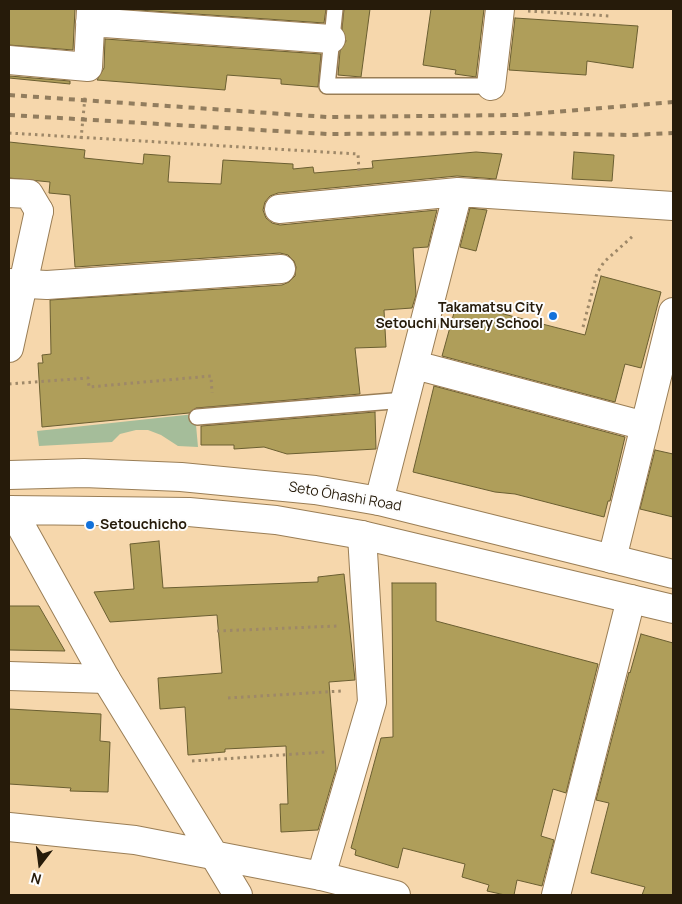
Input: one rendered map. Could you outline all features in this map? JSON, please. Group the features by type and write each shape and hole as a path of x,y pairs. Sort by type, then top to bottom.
{"street":[{"path":"491,86 500,9"},
{"path":"9,60 88,67 91,15 332,39"},
{"path":"379,501 458,192"},
{"path":"279,209 458,192 663,205"},
{"path":"9,193 29,194 39,211 17,284 9,348"},
{"path":"17,284 47,285 281,269"},
{"path":"612,559 673,312"},
{"path":"415,365 645,426"},
{"name":"Seto Ōhashi Road","path":"9,475 84,474 181,477 316,490 379,501 673,574"},
{"path":"10,510 189,512 276,520 362,535 673,609"},
{"path":"10,510 106,679 238,895"},
{"path":"321,876 372,702 362,535"},
{"path":"556,895 631,598"},
{"path":"9,676 106,679"},
{"path":"9,827 135,840 321,876 396,895"}],"lane":[{"path":"335,9 326,86 491,86"},
{"path":"197,417 406,400"}],"path":[{"path":"526,10 610,16"},
{"path":"81,139 88,67"},
{"path":"9,133 81,139 358,154 362,202"},
{"path":"582,327 597,273 604,262 632,238 663,205"},
{"path":"9,384 88,378 89,387 211,376 215,416"},
{"path":"217,631 368,624"},
{"path":"228,698 372,689"},
{"path":"186,762 359,750"}],"green space":[{"path":"195,414 198,447 178,446 161,435 148,430 136,430 120,434 112,442 39,446 37,431"}],"building":[{"path":"9,9 75,9 73,50 9,45"},
{"path":"124,9 326,9 324,23"},
{"path":"344,9 370,9 361,77 338,75 340,51 346,41 342,29"},
{"path":"431,9 484,9 476,77 455,74 456,70 423,65"},
{"path":"515,18 638,26 633,68 587,61 586,75 509,70"},
{"path":"105,39 321,54 318,87 281,84 281,79 227,75 225,90 97,80 104,68"},
{"path":"9,76 70,81 70,84 9,78"},
{"path":"9,142 85,150 84,158 143,164 144,154 170,156 168,182 221,184 223,160 293,164 293,169 313,167 314,173 373,168 372,161 476,152 502,154 496,179 457,176 278,193 270,196 265,202 263,210 266,218 272,223 280,225 437,210 428,247 413,248 416,295 412,308 384,310 386,347 355,348 360,394 196,408 189,413 42,427 38,363 43,363 42,355 51,354 50,300 282,285 289,282 295,276 296,267 294,261 288,255 280,253 75,267 70,195 49,193 50,182 9,178"},
{"path":"574,152 614,155 612,181 572,179"},
{"path":"470,208 487,210 476,251 460,247"},
{"path":"601,276 661,292 641,368 625,364 615,402 442,356 457,302 585,335"},
{"path":"434,386 625,437 610,501 608,501 604,517 515,494 495,492 413,472"},
{"path":"375,412 376,449 287,454 264,447 234,449 234,445 201,445 201,426"},
{"path":"655,450 673,454 673,517 640,509"},
{"path":"159,541 163,588 318,582 318,577 344,574 355,680 329,682 336,769 318,830 281,832 280,804 288,804 286,746 225,749 225,752 188,755 185,707 160,709 158,678 222,673 217,615 110,622 94,592 134,589 130,544"},
{"path":"392,583 436,583 436,621 598,664 566,793 553,789 541,836 554,840 542,886 517,880 514,895 505,895 487,891 489,885 462,877 465,864 403,848 398,868 355,855 356,850 351,848 381,738 393,737"},
{"path":"9,606 39,606 65,651 9,650"},
{"path":"641,634 673,643 673,895 642,895 645,887 591,873 609,803 596,800 629,672"},
{"path":"9,709 101,714 100,741 110,742 108,792 70,791 71,788 9,784"}],"railway":[{"path":"9,95 327,117 518,115 673,102"},
{"path":"9,115 327,134 514,133 632,135 673,133"}],"place":[{"name":"Takamatsu City Setouchi Nursery School","path":"553,316"},
{"name":"Setouchicho","path":"90,525"}]}
